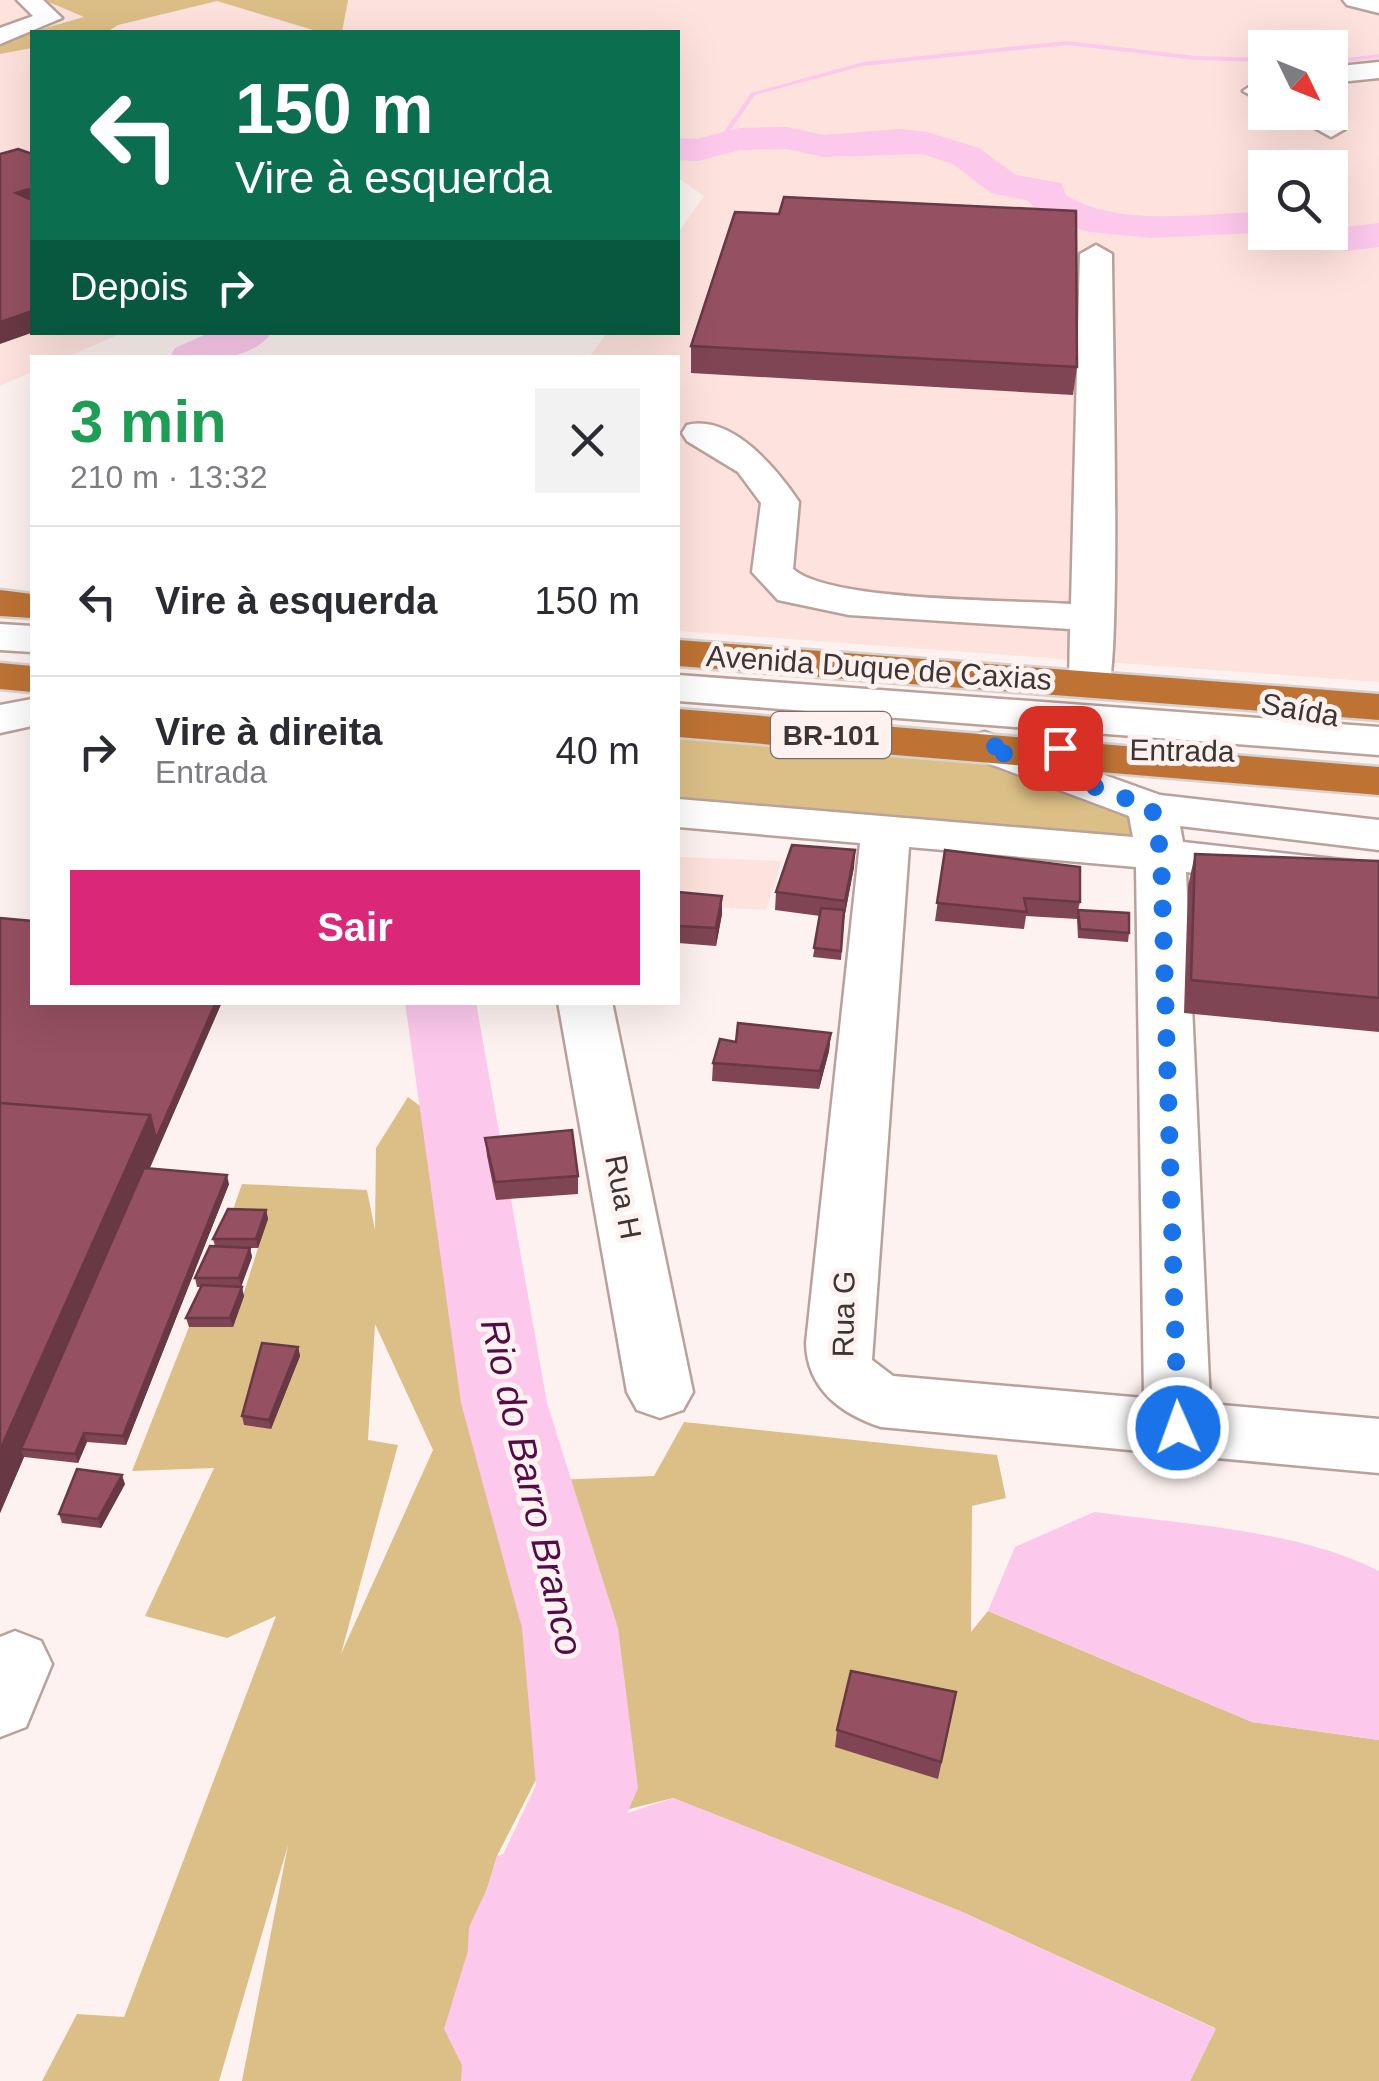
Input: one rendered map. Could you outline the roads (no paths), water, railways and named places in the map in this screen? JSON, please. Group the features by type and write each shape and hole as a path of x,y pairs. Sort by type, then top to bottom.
{"highway":[{"path":"0,603 30,606"},
{"name":"Avenida Duque de Caxias","path":"680,653 1379,706"},
{"path":"0,676 30,679"},
{"path":"1221,696 1246,715 1243,750"},
{"name":"BR-101","path":"680,723 984,746 1243,750 1379,781"}],"street":[{"path":"0,37 50,18 29,0"},
{"path":"1355,0 1379,6"},
{"path":"0,57 30,50"},
{"path":"1348,74 1379,70"},
{"path":"1091,684 1095,618 1096,254"},
{"path":"700,433 751,464 780,502 772,572 793,591 849,602 1095,618"},
{"path":"0,637 30,640"},
{"path":"680,688 1243,750 1379,741"},
{"name":"Saída","path":"1221,696 1379,724"},
{"path":"0,719 30,713"},
{"name":"BR-101","path":"984,746 1156,831"},
{"name":"Entrada","path":"1243,750 1379,756"},
{"name":"BR-101","path":"680,813 886,828 1379,835"},
{"name":"Rua G","path":"886,828 837,1363 852,1385 881,1401 1379,1446"},
{"path":"1178,1428 1156,831 1379,879"},
{"name":"Rua H","path":"586,1005 660,1392"}],"waterway":[{"path":"719,143 753,94 863,64 1067,43 1196,58 1248,60"},
{"path":"1348,60 1379,56"},
{"name":"Rio do Barro Branco","path":"680,149 698,150 739,139 787,138 824,146 899,140 927,143 966,156 1005,185 1047,191 1046,200 1065,212 1090,220 1151,226 1248,224"},
{"name":"Rio do Barro Branco","path":"1348,239 1379,235"},
{"name":"Rio do Barro Branco","path":"198,355 243,335"},
{"name":"Rio do Barro Branco","path":"440,1005 504,1403 570,1628 587,1788 523,1927 518,2081"}]}
